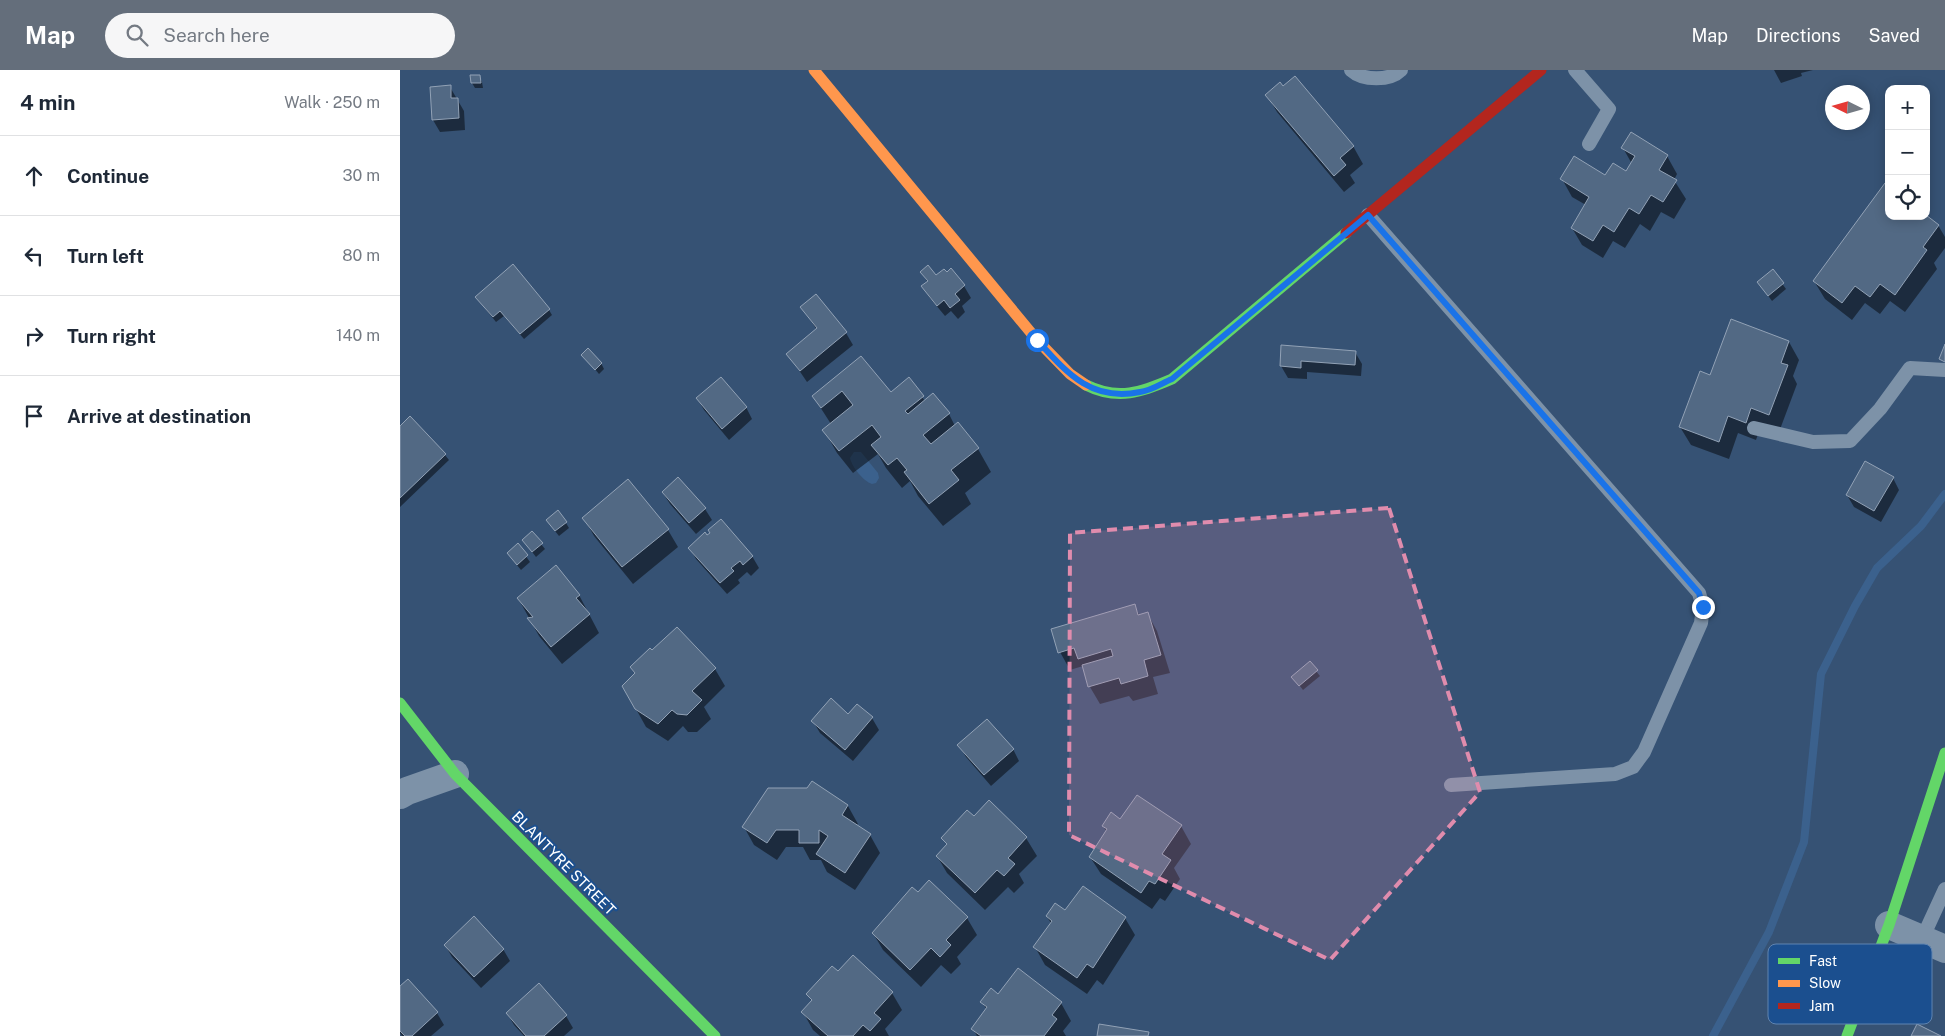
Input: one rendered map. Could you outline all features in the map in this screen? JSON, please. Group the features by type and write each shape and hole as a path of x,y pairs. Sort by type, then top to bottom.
{"street":[{"path":"814,70 1061,367 1084,385 1113,394 1142,392 1172,379 1368,215 1533,72"},
{"name":"BLANTYRE STREET","path":"400,703 455,774 715,1036"},
{"path":"1882,944 1945,753"},
{"path":"400,795 455,774"},
{"path":"1889,925 1933,944"},
{"path":"1846,1036 1851,1024"}],"lane":[{"path":"1351,70 1356,74 1378,79 1398,74 1401,70"},
{"path":"1575,70 1609,109 1589,144"},
{"path":"1368,215 1699,593 1703,607 1701,623 1648,743 1633,767 1615,774 1451,785"},
{"path":"1754,428 1813,442 1850,441 1880,409 1910,368 1945,370"},
{"path":"1933,944 1945,889"}],"highlighted area":[{"path":"1389,508 1480,792 1330,960 1069,835 1070,533"}],"water":[{"path":"854,452 861,452 878,473 879,478 876,483 872,484 869,482 855,469 850,458"}],"building":[{"path":"470,75 480,75 481,83 471,83"},
{"path":"1295,76 1354,146 1340,158 1346,165 1334,176 1265,95 1280,82 1283,86"},
{"path":"451,85 451,98 458,98 459,118 432,120 430,87"},
{"path":"1631,132 1668,155 1659,170 1677,180 1663,202 1651,195 1639,214 1629,208 1614,232 1603,225 1593,241 1571,228 1589,197 1560,179 1574,156 1605,175 1613,163 1626,171 1635,156 1621,148"},
{"path":"1885,183 1885,220 1930,220 1930,218 1939,225 1923,247 1927,250 1895,295 1880,284 1870,297 1855,286 1842,303 1813,281"},
{"path":"513,264 550,309 520,334 500,311 493,317 475,297"},
{"path":"928,265 936,275 944,269 947,272 951,268 965,285 955,294 960,300 950,308 944,300 937,306 921,286 928,281 920,272"},
{"path":"1773,269 1784,283 1768,296 1757,282"},
{"path":"816,294 847,332 800,371 786,354 817,328 800,307"},
{"path":"1731,319 1789,341 1781,363 1788,365 1769,415 1751,408 1746,423 1728,416 1719,442 1679,427 1700,371 1710,375"},
{"path":"1945,344 1945,362 1939,359"},
{"path":"1281,345 1356,351 1355,365 1301,361 1301,368 1280,366"},
{"path":"588,348 602,363 595,370 581,355"},
{"path":"861,356 891,392 909,377 924,396 905,411 908,414 933,393 950,413 923,435 931,444 958,422 979,448 951,470 959,480 929,504 904,472 907,470 897,458 888,465 871,445 881,437 872,425 839,451 822,430 853,405 842,391 821,408 812,396"},
{"path":"721,377 747,407 722,429 696,398"},
{"path":"410,416 446,454 400,498 400,426"},
{"path":"1865,461 1894,477 1874,511 1846,495"},
{"path":"678,477 706,508 689,523 662,492"},
{"path":"628,479 669,529 622,567 582,518"},
{"path":"558,510 567,522 555,531 546,520"},
{"path":"721,519 753,556 743,565 740,561 731,568 734,571 720,583 688,548 705,532 707,535 710,533 708,530"},
{"path":"532,531 543,543 532,552 522,540"},
{"path":"518,543 528,555 517,565 507,553"},
{"path":"556,565 580,595 576,598 590,614 551,647 527,618 533,617 517,598"},
{"path":"1135,604 1138,615 1148,612 1161,655 1144,660 1148,676 1121,684 1119,678 1088,687 1082,665 1113,656 1111,649 1078,659 1074,648 1058,653 1051,629"},
{"path":"677,627 716,668 692,691 702,700 687,715 677,714 672,710 658,724 635,709 622,686 635,673 630,667 650,648 652,650"},
{"path":"1310,661 1318,670 1299,686 1291,677"},
{"path":"831,698 848,714 857,704 873,717 845,750 811,721"},
{"path":"987,719 1014,749 984,775 957,745"},
{"path":"812,781 848,805 842,815 871,834 845,873 816,854 828,836 819,830 819,843 799,843 799,830 776,830 767,843 742,827 768,788 807,788"},
{"path":"1137,795 1182,825 1162,854 1171,860 1155,884 1149,881 1141,893 1089,857 1107,829 1102,826 1111,812 1120,819"},
{"path":"989,800 1027,837 1008,858 1015,864 1004,876 997,870 975,893 936,856 947,844 941,838 967,810 974,816"},
{"path":"929,880 968,917 946,940 951,945 940,957 931,948 910,970 872,933 912,887 918,892"},
{"path":"1083,886 1126,917 1093,968 1087,964 1077,978 1033,947 1052,921 1046,916 1055,903 1065,910"},
{"path":"474,916 504,949 474,977 444,945"},
{"path":"853,955 893,992 874,1013 881,1019 870,1031 863,1025 853,1036 828,1036 801,1012 812,1000 806,994 832,966 838,971"},
{"path":"1018,968 1062,1002 1052,1015 1057,1019 1044,1036 981,1036 971,1029 987,1007 980,1002 991,988 998,994"},
{"path":"408,979 438,1012 412,1036 405,1036 400,1031 400,986"},
{"path":"539,983 567,1015 544,1036 526,1036 506,1013"},
{"path":"1099,1024 1149,1032 1148,1036 1097,1036"},
{"path":"1917,1024 1941,1036 1911,1036"}],"waterway":[{"path":"1713,1036 1769,932 1804,842 1821,674 1855,606 1877,568 1921,526 1945,494"}],"traffic: fast":[{"path":"1086,385 1098,390 1119,394 1140,391 1172,379 1346,233"},
{"path":"400,703 455,774 715,1036"},
{"path":"1882,944 1945,753"},
{"path":"1847,1036 1852,1024"}],"traffic: slow":[{"path":"814,70 1037,340 1070,374 1086,385"}],"traffic: jam":[{"path":"1346,233 1541,70"}],"route":[{"path":"1037,340 1061,367 1084,385 1113,394 1142,392 1172,379 1368,215 1699,593 1703,607"}]}
